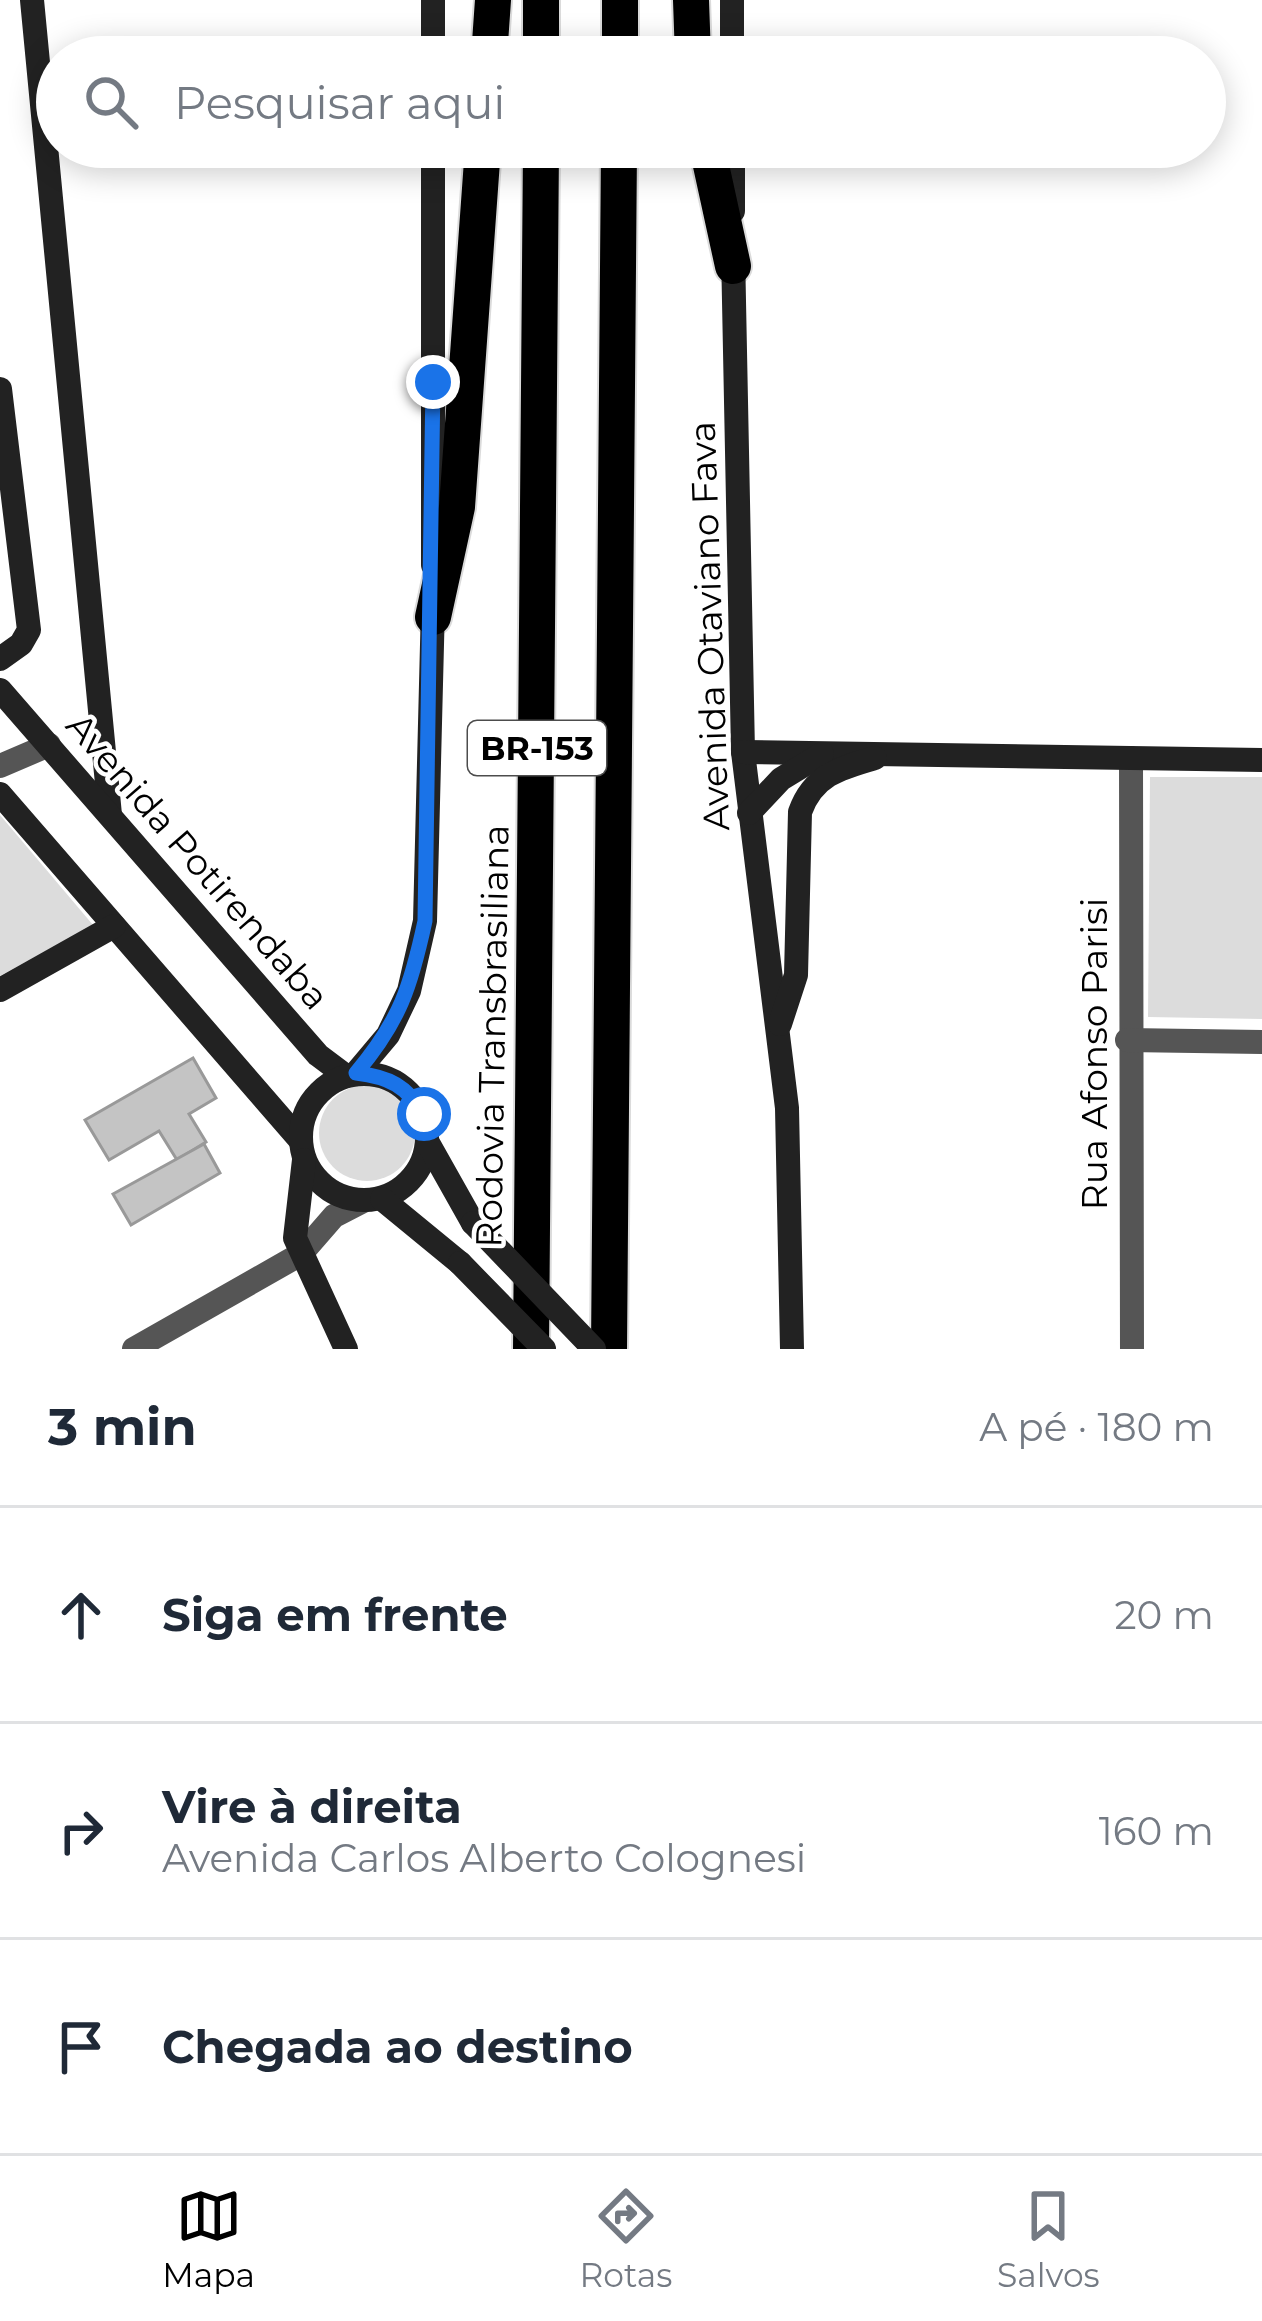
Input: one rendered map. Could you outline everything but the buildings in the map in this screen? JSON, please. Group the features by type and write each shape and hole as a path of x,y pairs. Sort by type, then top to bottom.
{"highway":[{"path":"490,36 493,0"},
{"path":"541,36 542,0"},
{"path":"620,0 620,36"},
{"path":"691,0 692,36"},
{"path":"433,617 457,507 481,168"},
{"name":"Rodovia Transbrasiliana","path":"530,1349 541,168"},
{"name":"BR-153","path":"609,1349 619,168"},
{"path":"712,168 733,266"}],"main road":[{"path":"32,0 36,42"},
{"path":"433,0 433,36"},
{"path":"732,0 732,36"},
{"path":"48,168 110,815"},
{"path":"346,1349 295,1238 302,1150 313,1101 351,1075 388,1035 410,991 425,921 433,617 433,168"},
{"name":"Avenida Otaviano Fava","path":"733,168 743,752 778,1031 792,1190 788,1349"},
{"path":"0,389 29,630 21,644 0,658"},
{"name":"Avenida Potirendaba","path":"0,690 318,1054 351,1075"},
{"path":"749,813 803,762 835,749"},
{"path":"743,752 835,749 1262,760"},
{"path":"778,1031 796,975 800,812 807,793 839,769 895,752"},
{"path":"0,794 302,1150 327,1190 372,1200 460,1263 544,1349"},
{"path":"0,990 114,926"},
{"path":"351,1075 385,1076 409,1090 424,1114 428,1143 473,1223 593,1349"},
{"path":"372,1200 404,1186 421,1167 428,1143"}],"street":[{"path":"0,766 49,745"},
{"name":"Rua Afonso Parisi","path":"1131,758 1127,1040 1132,1349"},
{"path":"1127,1040 1262,1042"},
{"path":"134,1349 301,1253 334,1216 372,1200"}],"shaded area":[{"path":"1150,777 1262,777 1262,1019 1148,1017"},
{"path":"0,815 93,925 0,976"},
{"path":"367,1085 401,1099 415,1133 401,1167 367,1181 333,1167 319,1133 333,1099"}],"route":[{"path":"424,1114 409,1090 385,1076 356,1073 388,1035 410,991 425,921 433,382"}]}
